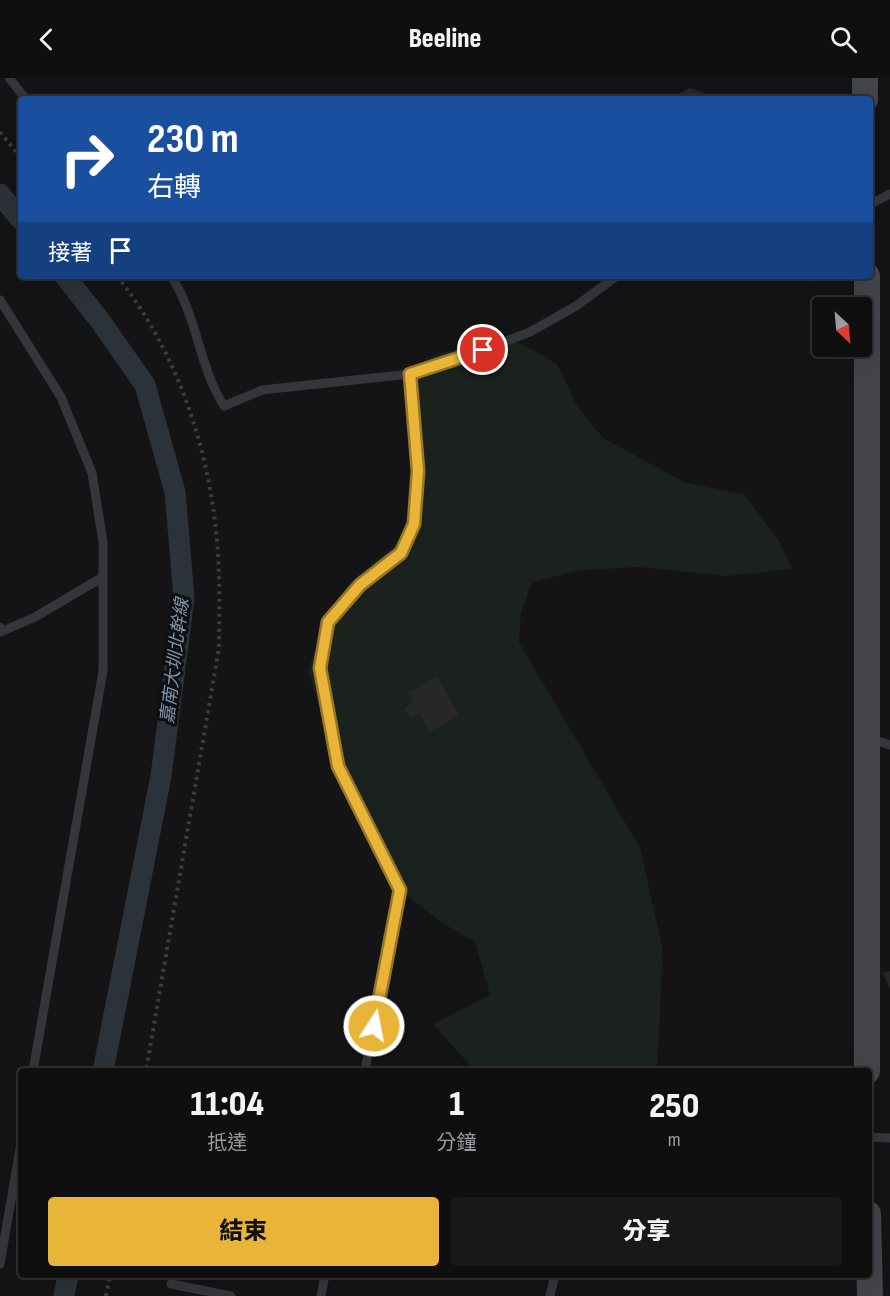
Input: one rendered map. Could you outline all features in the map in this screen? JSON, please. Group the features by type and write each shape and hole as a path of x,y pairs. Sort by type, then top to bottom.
{"street":[{"path":"865,78 865,96"},
{"path":"867,279 878,741 867,1068"},
{"path":"870,1278 870,1296"}],"lane":[{"path":"9,78 24,96"},
{"path":"873,202 890,194"},
{"path":"173,279 186,301 213,388 224,406 262,390 410,374 530,332 576,306 613,279"},
{"path":"0,300 61,397 92,473 103,542 103,671 34,1068"},
{"path":"366,1068 400,890 338,766 320,668 328,622 360,585 401,553 414,524 418,471 410,374"},
{"path":"0,630 34,617 103,577"},
{"path":"872,1137 890,1138"},
{"path":"0,1264 18,1160"},
{"path":"321,1296 324,1278"},
{"path":"550,1296 554,1278"},
{"path":"171,1284 231,1296"}],"path":[{"path":"0,132 18,154"},
{"path":"119,279 166,350 197,430 212,502 219,577 219,648 147,1068"},
{"path":"106,1296 109,1278"}],"shaded area":[{"path":"496,337 524,345 557,364 577,406 603,438 684,482 745,495 781,544 792,569 725,576 641,567 582,570 532,582 521,614 519,642 640,848 663,950 657,1068 472,1068 433,1024 490,995 475,942 444,924 389,882 329,737 308,671 327,616 350,582 404,537 417,474 407,403 426,358"}],"building":[{"path":"690,88 703,92 705,96 675,96"},
{"path":"437,676 459,716 429,732 419,713 410,719 404,708 414,702 408,692"},
{"path":"890,971 890,989 883,973"}],"waterway":[{"name":"嘉南大圳北幹線","path":"0,194 18,216"},
{"name":"嘉南大圳北幹線","path":"67,279 145,385 175,492 184,598 161,776 104,1068"},
{"name":"嘉南大圳北幹線","path":"64,1296 67,1278"}],"route":[{"path":"374,1026 400,890 338,766 320,668 328,622 360,585 401,553 414,524 418,471 410,374 483,350"}]}
